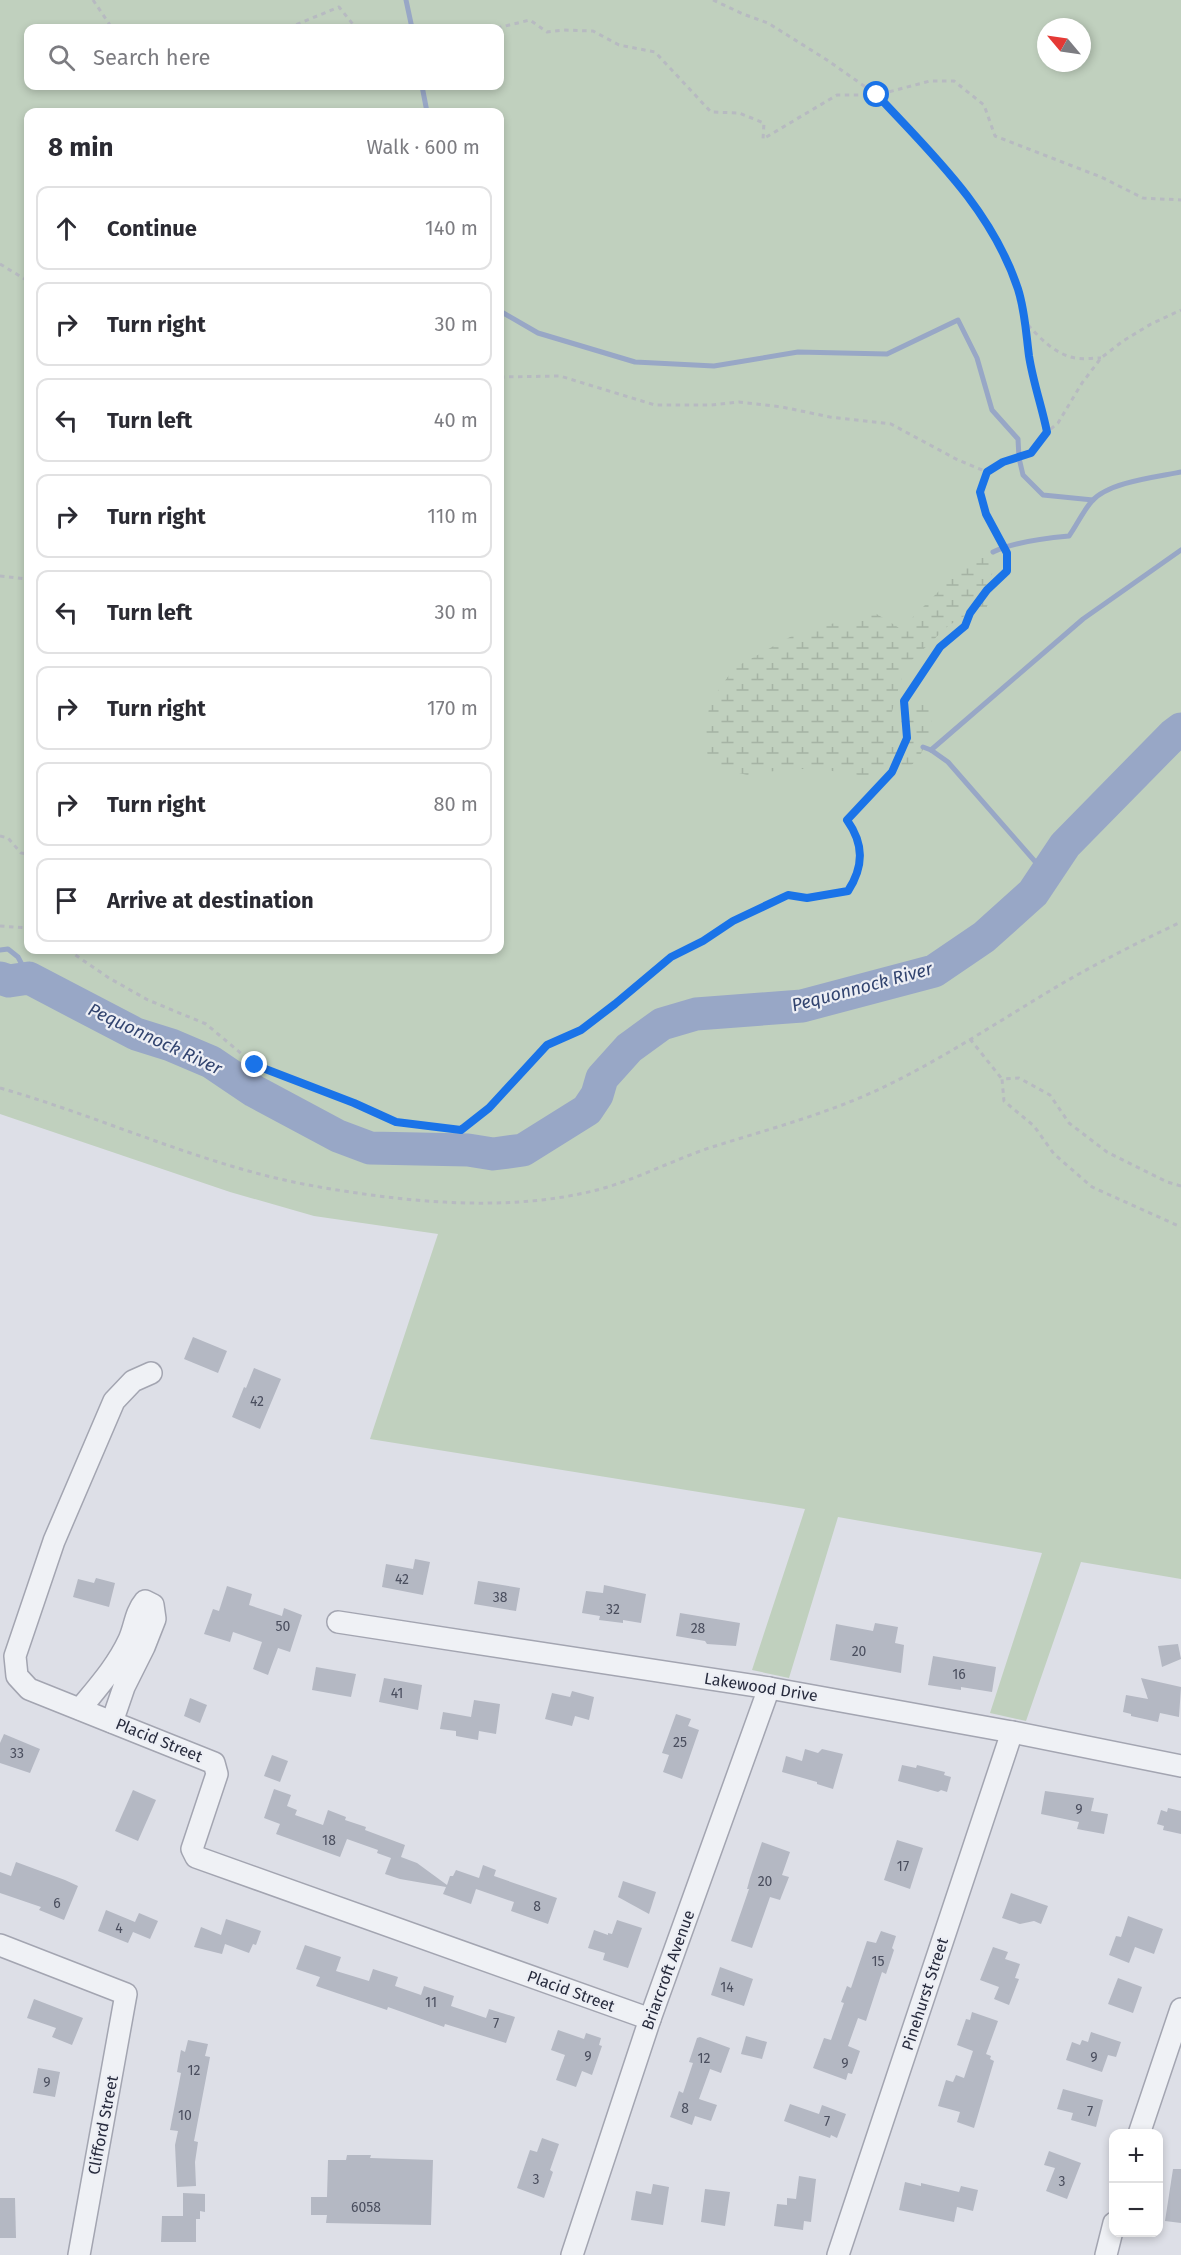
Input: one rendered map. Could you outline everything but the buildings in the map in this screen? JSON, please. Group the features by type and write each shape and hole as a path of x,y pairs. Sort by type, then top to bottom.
{"street":[{"name":"Placid Street","path":"151,1373 133,1380 114,1401 54,1541 15,1656 17,1676 29,1689 214,1763 217,1774 192,1849 196,1857 650,2019"},
{"path":"80,1709 112,1671 130,1639 139,1609 145,1601 153,1605 155,1619 124,1687 112,1722"},
{"name":"Lakewood Drive","path":"338,1623 769,1688 1012,1732 1181,1766"},
{"name":"Briarcroft Avenue","path":"573,2255 650,2019 769,1688"},
{"name":"Pinehurst Street","path":"838,2255 1012,1732"},
{"name":"Clifford Street","path":"0,1945 126,1994 79,2255"},
{"path":"1140,2129 1181,2009"},
{"path":"1106,2255 1110,2237"}],"path":[{"path":"93,0 109,24"},
{"path":"713,0 768,23 877,95 967,192 996,236 1018,289 1026,323 1029,358 1047,432"},
{"path":"298,24 339,7 353,24"},
{"path":"504,26 530,20 547,32 593,31 619,45 655,52 711,112 739,113 764,123 763,139 837,95 877,95 930,81 954,81 984,105 995,136 1101,177 1143,198 1181,200"},
{"path":"0,264 24,279"},
{"path":"74,954 109,978 148,1000 206,1024 255,1065 354,1103 396,1122 461,1130 489,1108 547,1045 581,1030 671,957 703,941 733,921 788,895 807,898 848,891 856,878 861,859 855,832 847,820 882,785 895,766 907,738 904,701 940,647 965,626 987,590 1007,571 1007,553 986,514 980,492 987,472 1003,462 1031,453 1047,432 1058,423 1082,382 1101,358 1151,324 1181,309"},
{"path":"1026,323 1056,351 1073,358 1101,358"},
{"path":"504,377 560,376 655,405 711,405 739,402 830,417 891,424 956,459 987,472"},
{"path":"0,576 24,579"},
{"path":"0,836 8,838 21,854 24,854"},
{"path":"0,1088 248,1171 291,1181 381,1196 440,1202 511,1202 596,1190 709,1148 840,1107 894,1082 1066,981 1134,944 1181,922"},
{"path":"0,926 24,928"},
{"path":"970,1039 1002,1079 1004,1101 1034,1126 1054,1154 1092,1187 1181,1227"},
{"path":"1002,1079 1019,1078 1050,1095 1070,1123 1107,1152 1167,1182 1181,1186"}],"green space":[{"path":"0,0 1181,0 1181,1579 1081,1562 1026,1721 990,1713 1042,1553 838,1517 789,1678 752,1670 805,1509 370,1439 438,1234 314,1216 230,1192 0,1114"},
{"path":"988,548 993,551 995,562 984,590 991,596 986,609 978,616 966,615 948,626 911,661 901,680 891,715 914,711 922,703 932,705 932,720 927,739 915,762 905,767 892,762 878,778 819,769 789,769 747,775 708,765 706,727 710,702 734,668 799,632 875,613 901,629 961,569"}],"waterway":[{"path":"406,0 411,24"},
{"path":"423,90 426,108"},
{"path":"504,313 538,333 635,362 714,366 798,352 887,354 958,320 977,358 992,410 1018,439 1023,475 1043,495 1093,500"},
{"path":"993,552 1020,543 1069,536 1092,501 1110,489 1134,481 1181,472"},
{"path":"931,750 1083,619 1181,550"},
{"name":"Pequonnock River","path":"0,978 9,981 29,978 136,1034 171,1045 211,1062 254,1091 338,1136 370,1148 468,1150 493,1154 523,1150 587,1110 597,1095 602,1078 629,1048 662,1024 696,1014 802,1006 934,971 984,937 1033,893 1065,845 1181,729"},
{"path":"923,747 948,762 1046,874"},
{"path":"0,950 8,949 18,957 29,978"}],"route":[{"path":"255,1065 354,1103 396,1122 461,1130 489,1108 547,1045 581,1030 671,957 703,941 733,921 788,895 807,898 848,891 856,878 861,859 855,832 847,820 892,772 907,738 904,701 940,647 965,626 970,613 987,590 1007,571 1007,553 986,514 980,492 987,472 1003,462 1031,453 1047,432 1029,358 1026,323 1018,289 996,236 967,192 877,95"}]}
